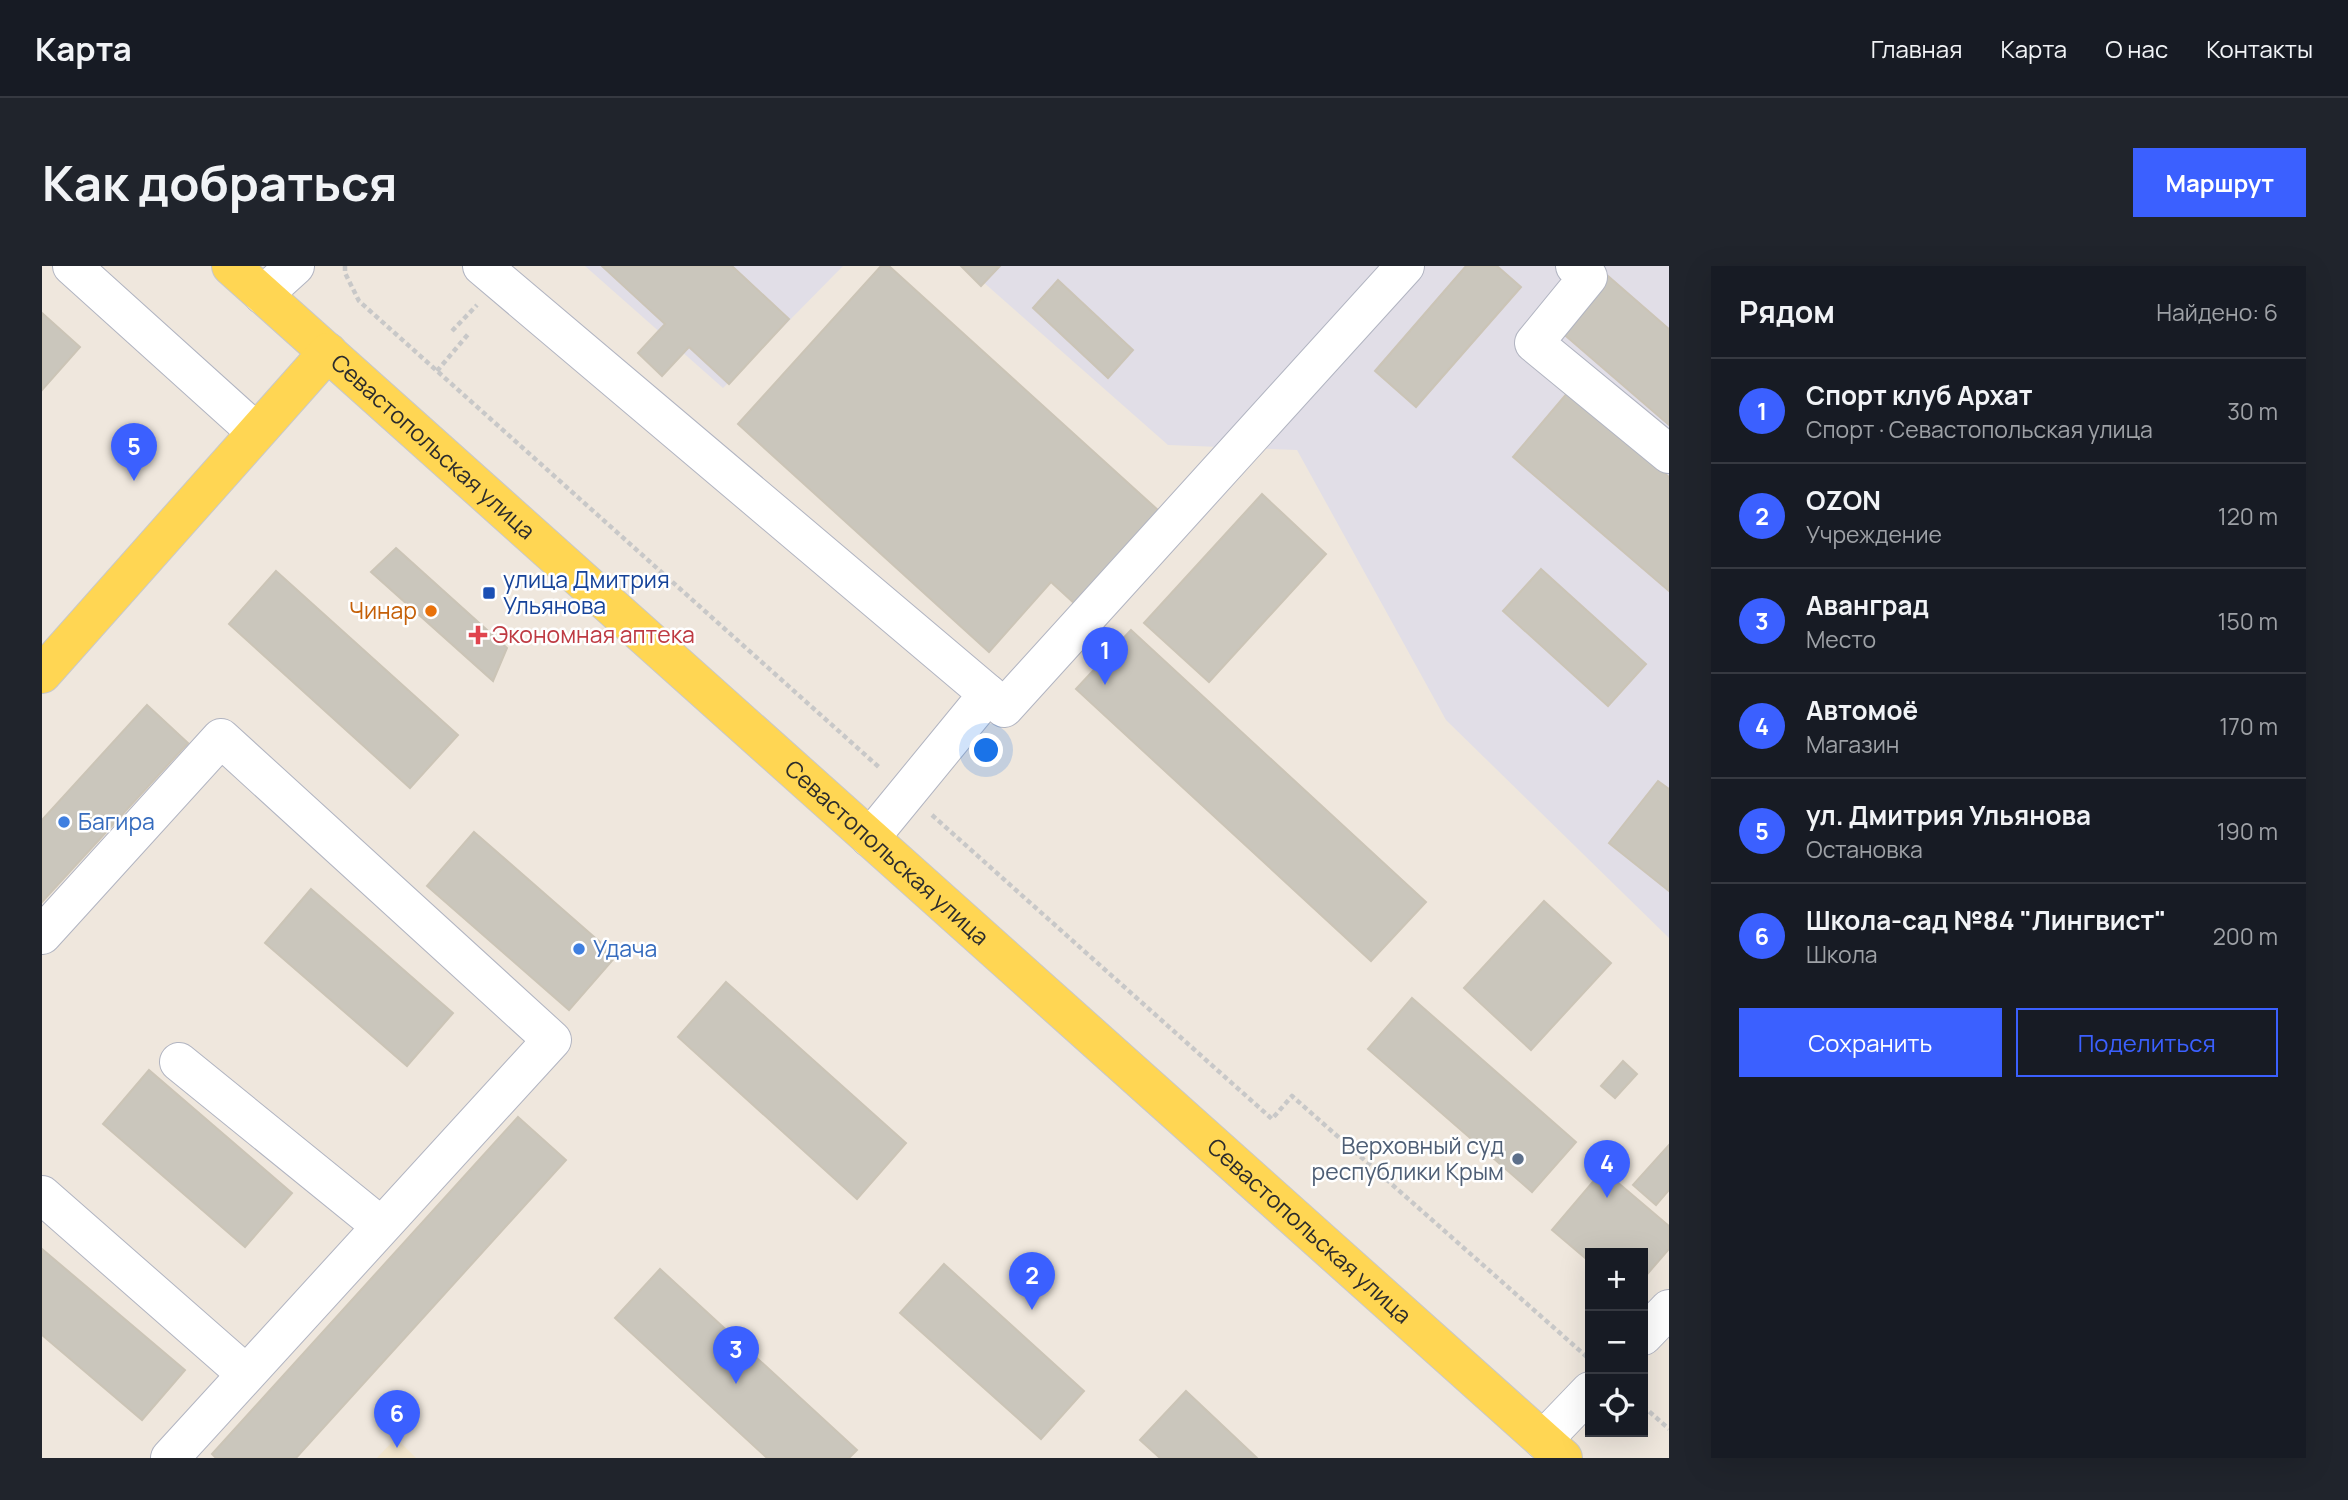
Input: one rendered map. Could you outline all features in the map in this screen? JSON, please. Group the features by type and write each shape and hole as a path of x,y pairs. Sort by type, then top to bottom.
{"main road":[{"name":"Севастопольская улица","path":"231,266 870,838 1544,1452"},
{"path":"42,674 328,352"}],"street":[{"path":"72,266 256,432"},
{"path":"263,295 295,266"},
{"path":"482,266 1004,708 1405,266"},
{"path":"1575,266 1588,277 1534,343 1669,454"},
{"path":"870,838 988,694"},
{"path":"42,935 221,738 552,1040 170,1458"},
{"path":"179,1062 381,1226"},
{"path":"42,1195 246,1374"},
{"path":"1648,1331 1669,1309"},
{"name":"Севастопольская улица","path":"1544,1452 1585,1398"}],"path":[{"path":"345,266 345,273 359,301 1272,1119 1292,1096 1585,1356"},
{"path":"437,371 470,332"},
{"path":"1648,1410 1669,1429"}],"shaded area":[{"path":"585,266 843,266 723,388"},
{"path":"965,266 1669,266 1669,938 1446,720 1297,450 1168,445"},
{"path":"396,1438 416,1458 377,1458"}],"building":[{"path":"602,266 732,266 789,319 729,384 689,347 662,376 638,353 665,324"},
{"path":"881,266 889,266 1170,521 1086,614 1051,582 989,652 738,424"},
{"path":"961,266 1000,266 981,286"},
{"path":"1466,266 1497,266 1521,287 1416,407 1375,371"},
{"path":"1608,276 1669,329 1669,425 1560,331"},
{"path":"1058,280 1133,350 1108,378 1033,308"},
{"path":"42,313 80,347 42,390"},
{"path":"1569,391 1669,477 1669,591 1513,457"},
{"path":"1262,494 1326,554 1209,682 1144,623"},
{"path":"396,548 507,648 493,681 371,572"},
{"path":"1541,569 1646,664 1608,706 1503,611"},
{"path":"276,571 458,735 410,788 229,624"},
{"path":"1131,630 1426,902 1371,961 1076,689"},
{"path":"147,705 188,743 42,902 42,820"},
{"path":"1658,781 1669,789 1669,891 1609,843"},
{"path":"474,832 616,956 569,1010 427,886"},
{"path":"311,889 453,1013 407,1066 265,943"},
{"path":"1544,901 1611,963 1531,1050 1464,988"},
{"path":"726,982 906,1143 857,1199 678,1037"},
{"path":"1412,998 1576,1142 1532,1192 1368,1049"},
{"path":"1623,1061 1637,1074 1615,1098 1601,1086"},
{"path":"149,1070 292,1193 245,1247 103,1124"},
{"path":"518,1117 566,1160 296,1458 216,1458 212,1454"},
{"path":"1669,1145 1669,1190 1656,1205 1633,1185"},
{"path":"1603,1170 1669,1226 1669,1249 1648,1273 1648,1248 1585,1248 1585,1258 1552,1230"},
{"path":"42,1249 185,1370 142,1420 42,1335"},
{"path":"944,1264 1084,1391 1041,1439 900,1313"},
{"path":"660,1269 857,1450 849,1458 767,1458 615,1318"},
{"path":"1186,1391 1257,1458 1160,1458 1140,1440"}],"place":[{"name":"ул. Дмитрия Ульянова","path":"134,481"},
{"name":"улица Дмитрия Ульянова","path":"489,593"},
{"name":"Чинар","path":"431,611"},
{"name":"Экономная аптека","path":"478,635"},
{"name":"Спорт клуб Архат","path":"1105,685"},
{"name":"Багира","path":"64,822"},
{"name":"Удача","path":"579,949"},
{"name":"Верховный суд республики Крым","path":"1518,1159"},
{"name":"Автомоё","path":"1607,1198"},
{"name":"OZON","path":"1032,1310"},
{"name":"Аванград","path":"736,1384"},
{"name":"Школа-сад №84 \"Лингвист\"","path":"397,1448"}]}
